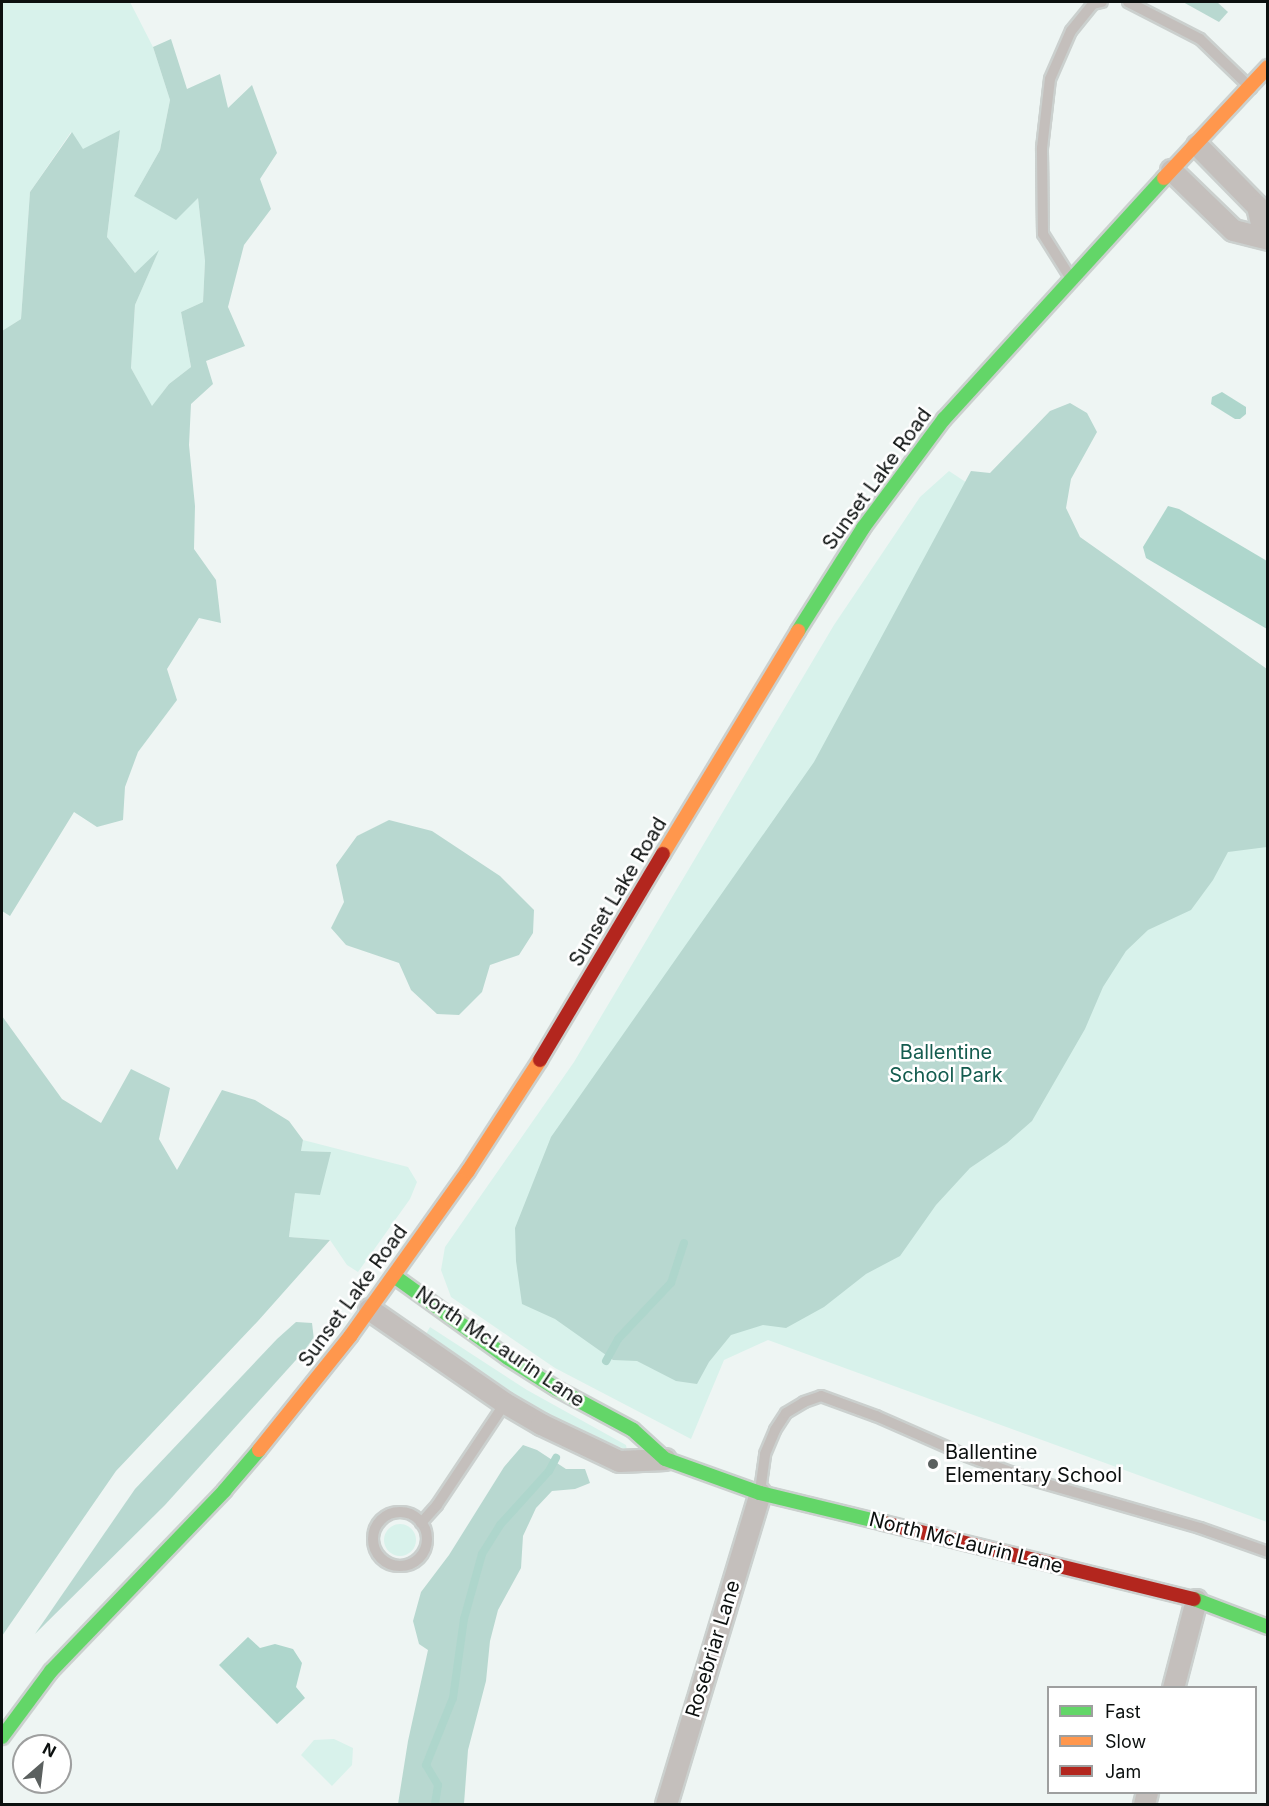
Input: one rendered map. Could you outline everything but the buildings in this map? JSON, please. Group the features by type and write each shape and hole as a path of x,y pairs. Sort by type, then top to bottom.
{"main road":[{"name":"Sunset Lake Road","path":"2,1737 51,1671 224,1491 285,1419 393,1276 513,1104 750,708 863,528 944,419 1268,67"},
{"name":"North McLaurin Lane","path":"393,1276 518,1364 557,1389 633,1430 665,1459 718,1480 760,1493 1196,1600 1268,1627"}],"street":[{"path":"1171,170 1233,230 1266,237 1257,206 1197,145"},
{"name":"North McLaurin Lane","path":"369,1309 505,1403 541,1424 619,1461 665,1459"},
{"name":"Rosebriar Lane","path":"666,1804 760,1493"},
{"path":"1174,1686 1196,1600"}],"lane":[{"path":"1073,281 1043,234 1043,136 1050,79 1071,31 1094,4 1102,2"},
{"path":"1128,2 1200,39 1251,88"},
{"path":"760,1493 765,1454 775,1430 786,1413 804,1402 821,1396 876,1416 967,1456 1029,1479 1200,1528 1268,1552"},
{"path":"421,1523 437,1505 505,1403"},
{"path":"403,1512 411,1514 421,1523 427,1537 426,1547 413,1562 394,1565 378,1556 373,1538 379,1521 386,1515 403,1512"}],"green space":[{"path":"2,2 130,2 153,47 170,100 160,150 134,196 198,198 205,261 203,302 181,312 191,367 169,384 152,407 131,368 135,305 158,252 135,273 107,237 120,130 83,150 71,132 30,192 21,319 2,331"},
{"path":"1183,2 1217,2 1228,12 1219,22"},
{"path":"171,39 187,89 220,74 228,108 252,85 277,153 260,179 271,209 244,245 228,307 245,346 206,361 213,384 191,404 189,445 195,506 194,549 216,580 221,623 199,618 167,669 177,700 138,752 125,787 123,820 97,827 74,812 10,916 2,911 2,331 21,319 30,192 72,132 83,149 120,130 107,237 135,273 159,250 135,305 131,368 152,406 169,384 191,367 181,312 203,302 205,261 198,198 176,220 134,196 160,150 170,100 153,47"},
{"name":"Ballentine School Park","path":"1070,403 1087,413 1097,432 1071,479 1066,508 1080,537 1267,669 1267,847 1228,852 1213,880 1191,910 1148,930 1126,951 1103,987 1085,1029 1032,1121 1007,1143 970,1168 936,1205 900,1256 866,1274 824,1307 786,1328 763,1325 731,1335 709,1362 697,1384 676,1381 637,1361 613,1360 555,1319 522,1304 516,1261 515,1228 551,1137 814,762 971,471 990,473 1050,411"},
{"name":"Ballentine School Park","path":"949,471 1267,681 1267,1522 768,1340 724,1360 691,1439 555,1368 451,1297 441,1270 445,1247 574,1062 834,625 920,497"},
{"path":"389,820 432,831 500,876 534,910 533,933 519,955 490,965 482,992 459,1015 437,1014 411,990 399,963 346,945 331,928 344,902 336,865 357,836"},
{"path":"2,1016 62,1099 101,1123 131,1069 170,1088 159,1139 177,1170 222,1090 255,1100 289,1121 303,1140 301,1151 331,1152 320,1195 295,1193 289,1237 330,1240 258,1321 116,1471 2,1636"},
{"path":"303,1140 408,1167 417,1182 410,1199 358,1272 347,1265 330,1240 289,1237 295,1193 330,1152 301,1151"},
{"path":"296,1322 312,1323 314,1340 165,1505 35,1634 135,1489 277,1339"},
{"path":"430,1327 527,1390 626,1445 627,1450 565,1424 519,1397 428,1337 426,1334"},
{"path":"523,1445 537,1450 566,1469 585,1469 590,1483 575,1489 552,1491 536,1508 523,1536 521,1568 498,1610 490,1641 486,1681 468,1750 464,1804 398,1804 408,1741 428,1650 419,1644 413,1621 421,1592 449,1555 504,1467"},
{"path":"400,1524 412,1528 416,1540 412,1552 400,1556 388,1552 384,1540 388,1528"},
{"path":"334,1739 353,1748 352,1765 332,1786 301,1755 314,1740"}],"shaded area":[{"path":"1222,392 1246,407 1246,414 1240,419 1235,419 1211,404 1212,397"},
{"path":"1168,506 1179,509 1267,561 1267,629 1146,558 1143,547"},
{"path":"248,1637 260,1648 275,1644 293,1649 302,1663 296,1687 305,1698 277,1724 219,1665"}],"waterway":[{"path":"606,1361 618,1339 671,1283 684,1243"},
{"path":"435,1804 438,1785 426,1765 453,1698 464,1619 482,1554 500,1525 549,1471 556,1458"}],"traffic: fast":[{"path":"798,631 863,528 944,419 1164,178"},
{"path":"394,1276 508,1358 557,1389 633,1430 665,1459 760,1493 884,1523"},
{"path":"2,1737 51,1671 224,1491 259,1450"},
{"path":"1194,1599 1268,1627"}],"traffic: slow":[{"path":"1164,178 1268,67"},
{"path":"663,854 798,631"},
{"path":"259,1450 351,1335 468,1171 540,1060"}],"traffic: jam":[{"path":"540,1060 663,854"},
{"path":"884,1523 1194,1599"}],"place":[{"name":"Ballentine Elementary School","path":"933,1464"}]}
